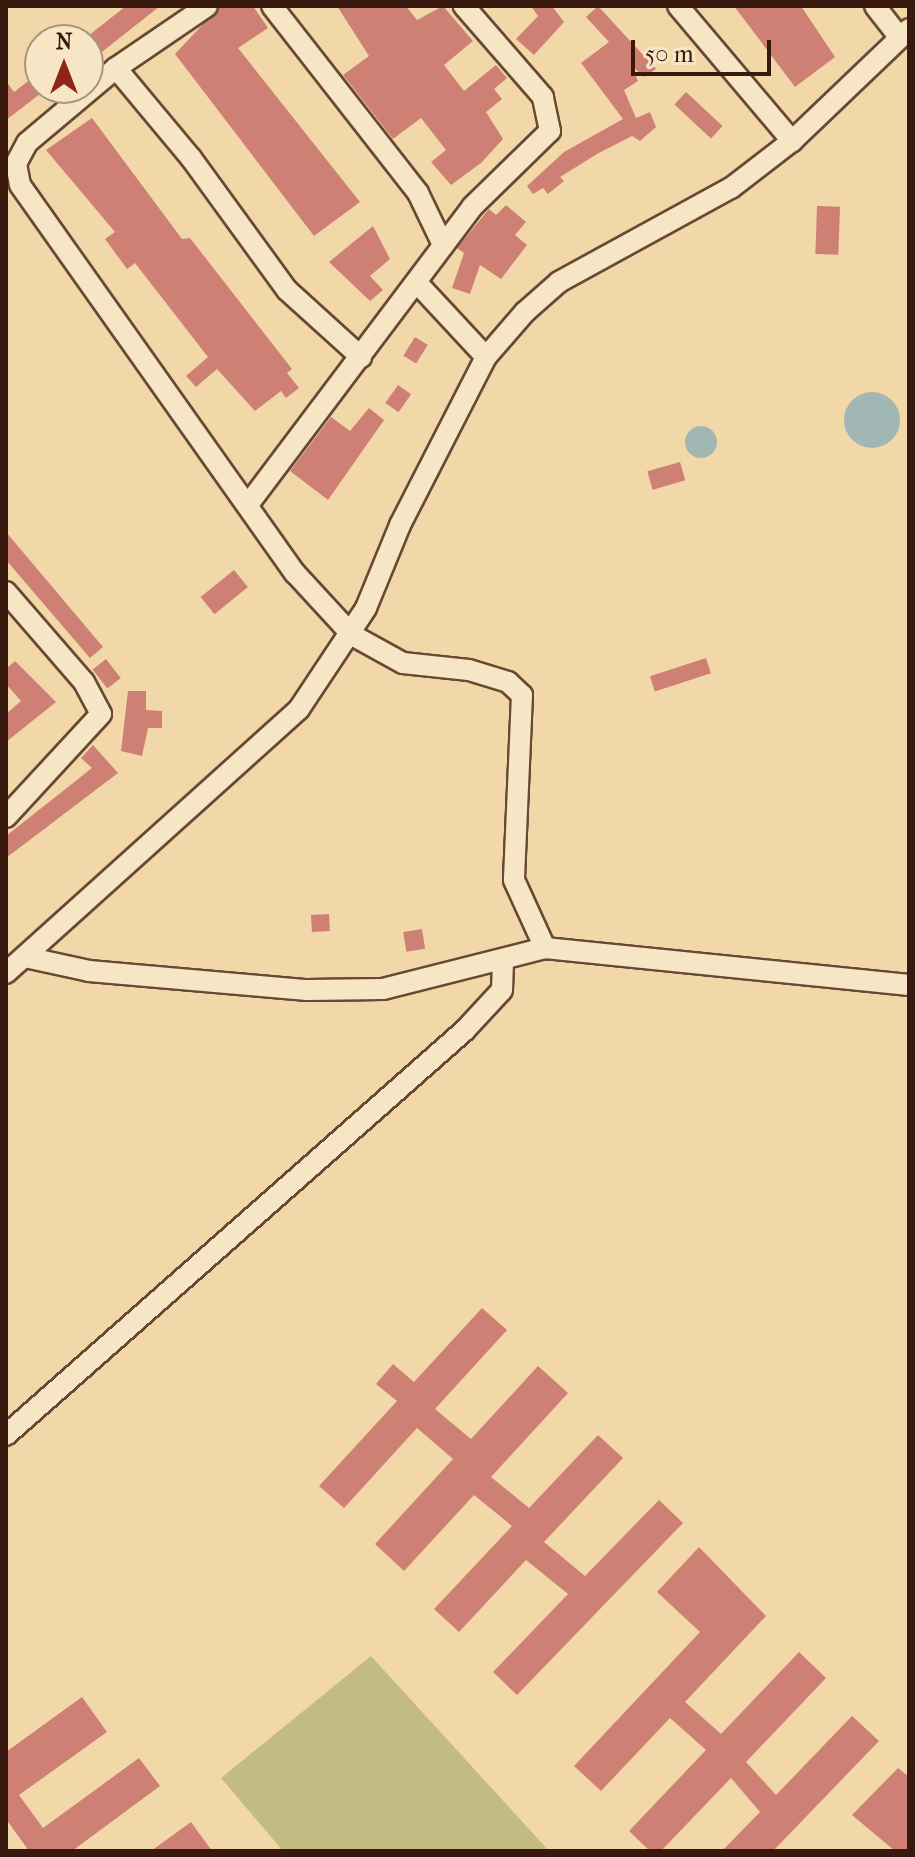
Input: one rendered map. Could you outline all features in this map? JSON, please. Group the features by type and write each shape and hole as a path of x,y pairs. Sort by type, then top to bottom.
{"street":[{"path":"207,6 116,68 21,151 13,186 250,502 295,573 352,635 403,663 469,670 508,682 522,695 514,880 545,948"},
{"path":"272,6 418,193 443,245"},
{"path":"250,502 419,285 443,245 550,131 543,97 464,6"},
{"path":"678,6 792,141"},
{"path":"6,973 272,737 352,635 486,357 559,282 731,188 792,141 904,33 875,6"},
{"path":"116,68 191,158 287,290 361,357"},
{"path":"419,285 486,357"},
{"path":"6,817 101,714 84,682 9,601"},
{"path":"25,957 89,971 307,990 383,989 545,948 909,985"},
{"path":"6,1435 465,1030 502,990 503,960"}],"shaded area":[{"path":"371,1656 549,1851 283,1851 221,1778"}],"water":[{"path":"872,392 892,400 900,420 892,440 872,448 852,440 844,420 852,400"},
{"path":"701,426 712,431 717,442 712,453 701,458 690,453 685,442 690,431"}],"building":[{"path":"126,6 160,6 104,50 103,24"},
{"path":"220,6 253,6 268,28 238,48 360,202 314,236 175,54"},
{"path":"337,6 406,6 417,20 443,6 473,41 444,65 464,91 496,65 507,78 494,89 502,99 486,112 503,139 481,163 451,185 431,162 446,150 421,118 393,139 343,75 369,56"},
{"path":"531,6 552,6 564,22 534,55 516,39 538,16"},
{"path":"598,6 656,69 644,77 631,65 638,81 624,90 636,118 650,112 656,127 640,141 632,136 597,154 560,177 564,181 548,194 543,188 533,194 527,186 564,152 623,119 581,63 609,42 586,17"},
{"path":"734,6 801,6 835,57 795,87"},
{"path":"6,81 14,92 24,84 24,104 27,104 6,120"},
{"path":"686,92 723,126 711,139 674,104"},
{"path":"92,118 182,239 190,238 292,369 287,373 299,388 286,398 281,391 255,411 217,369 196,387 186,376 208,357 135,263 127,269 105,239 115,232 46,150"},
{"path":"506,205 526,222 515,235 527,245 501,279 480,265 470,294 452,288 464,253 457,248 489,209 496,215"},
{"path":"817,206 840,207 838,255 815,254"},
{"path":"373,226 390,259 370,276 383,290 370,301 329,262"},
{"path":"415,337 428,345 416,364 403,356"},
{"path":"398,385 411,394 398,412 385,403"},
{"path":"369,408 384,420 328,500 290,471 331,417 350,431"},
{"path":"680,462 685,480 653,490 647,471"},
{"path":"6,532 103,647 90,658 6,560"},
{"path":"234,570 248,587 214,614 201,597"},
{"path":"706,658 711,673 655,691 650,676"},
{"path":"106,659 121,678 107,688 93,669"},
{"path":"15,661 56,702 6,742 6,714 21,701 6,684 6,669"},
{"path":"128,691 146,691 146,710 162,711 162,728 148,728 142,756 121,751"},
{"path":"93,745 118,773 6,858 6,836 92,768 81,758"},
{"path":"329,914 330,931 312,932 311,915"},
{"path":"422,929 425,949 406,952 403,932"},
{"path":"482,1308 507,1330 435,1409 471,1439 538,1366 568,1393 491,1477 529,1508 598,1435 623,1458 544,1542 585,1576 659,1500 683,1523 517,1695 493,1672 568,1594 526,1560 459,1632 434,1609 512,1526 474,1495 404,1571 375,1544 453,1459 417,1428 344,1508 319,1486 397,1401 376,1384 393,1364 414,1382"},
{"path":"699,1547 766,1616 685,1702 721,1734 799,1652 826,1678 746,1762 776,1795 852,1716 879,1741 773,1851 722,1851 760,1812 731,1778 661,1851 650,1851 629,1831 706,1750 670,1718 601,1791 574,1766 700,1632 657,1592"},
{"path":"82,1697 107,1732 19,1795 43,1828 139,1758 160,1786 72,1851 29,1851 6,1819 6,1752"},
{"path":"898,1768 909,1777 909,1851 895,1851 852,1815"},
{"path":"191,1822 212,1851 151,1851"}]}
